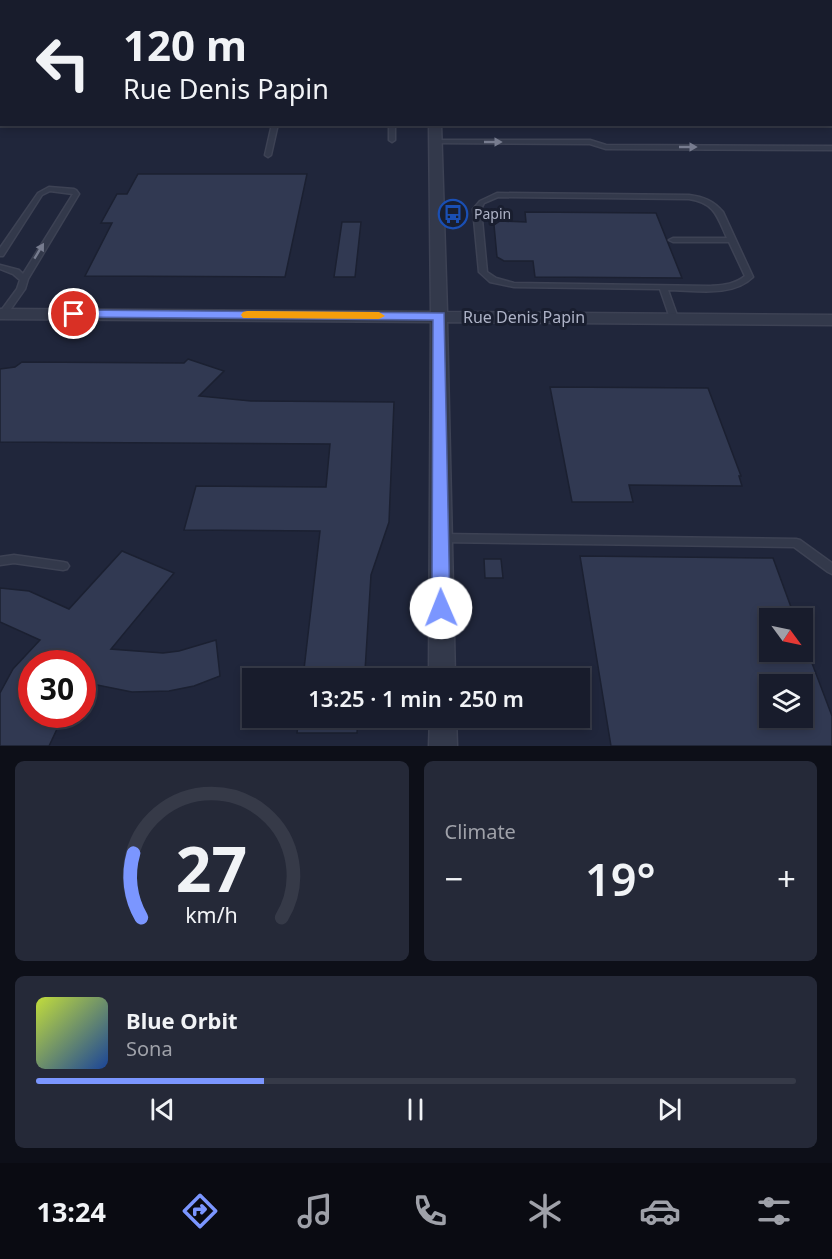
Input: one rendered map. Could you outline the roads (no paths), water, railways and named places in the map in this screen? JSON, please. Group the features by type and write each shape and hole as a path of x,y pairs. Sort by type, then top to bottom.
{"street":[{"path":"435,126 442,668"},
{"name":"Rue Denis Papin","path":"2,314 832,320"},
{"path":"443,728 443,746"}],"lane":[{"path":"268,155 275,126"},
{"path":"392,126 392,140"},
{"path":"435,142 590,142 606,147 832,148"},
{"path":"0,254 40,194 50,189 74,191 76,194 24,279 21,289 2,314"},
{"path":"497,195 702,199 714,206 749,277 744,283 729,287 663,287 498,283 483,272 477,209 482,202 497,195"},
{"path":"673,240 732,240"},
{"path":"0,267 16,272 24,279"},
{"path":"663,287 674,318"},
{"path":"440,538 796,543 832,569"},
{"path":"0,561 14,559 63,566"}],"place":[{"name":"Papin","path":"453,214"}]}
